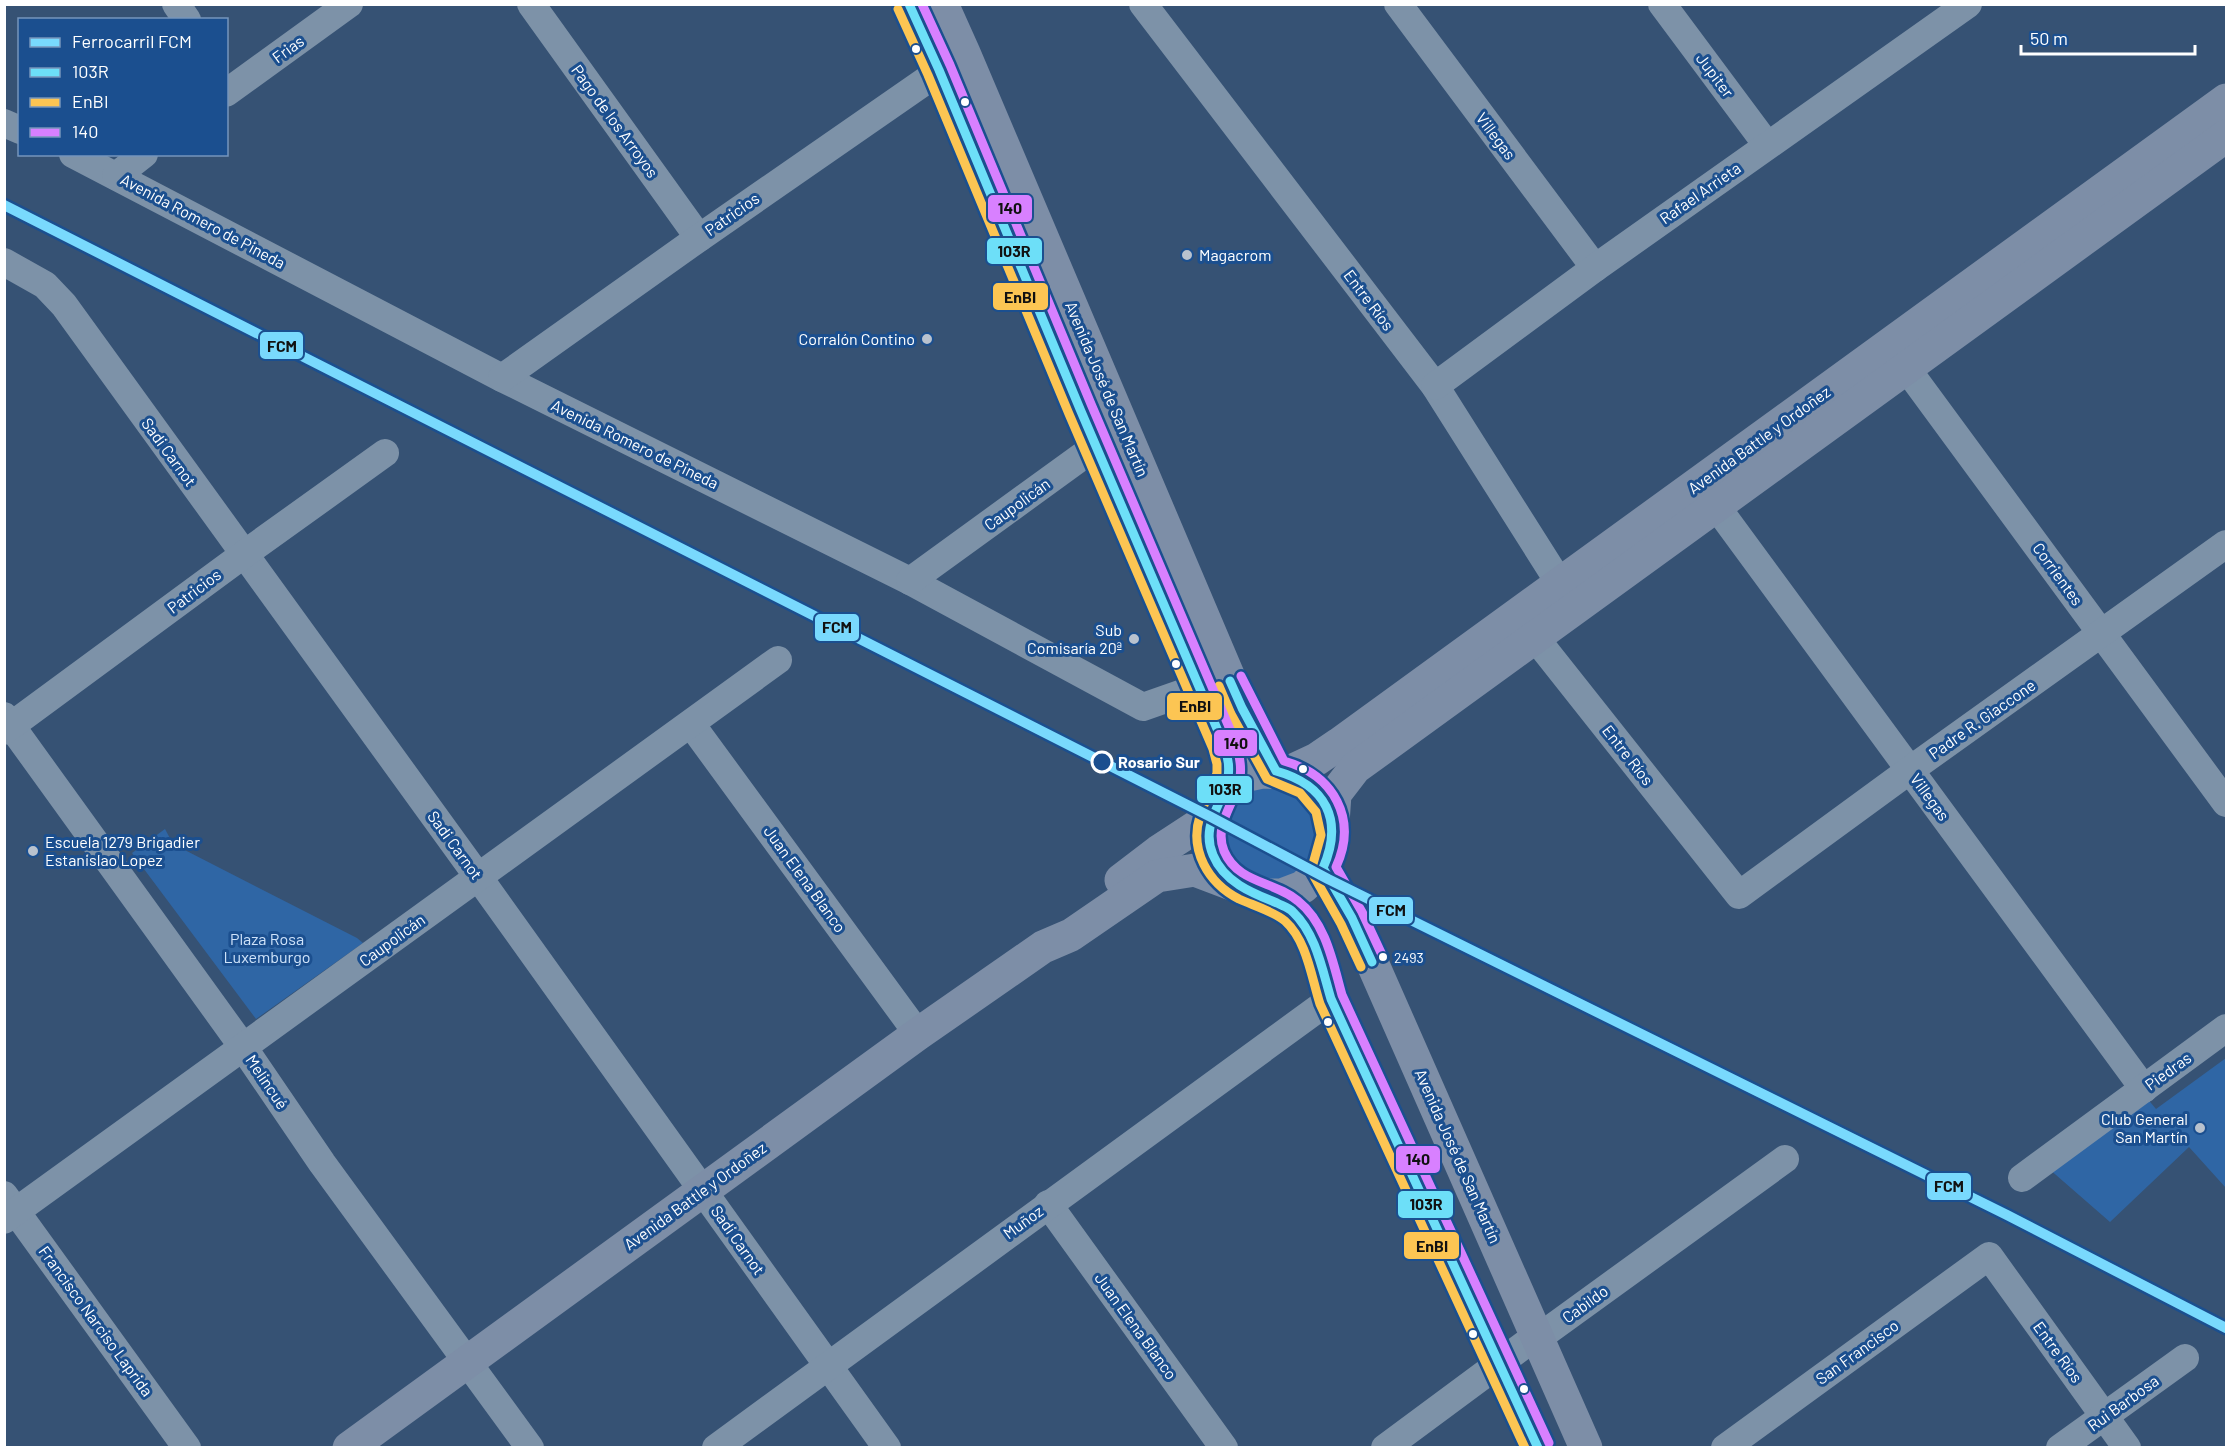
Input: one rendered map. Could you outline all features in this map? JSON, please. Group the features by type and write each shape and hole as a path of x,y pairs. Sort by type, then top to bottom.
{"main road":[{"name":"Avenida José de San Martín","path":"909,4 952,62 1123,427 1242,708 1282,772"},
{"name":"Avenida José de San Martín","path":"942,4 952,62 1096,446 1200,687 1229,762 1218,804"},
{"name":"Avenida Battle y Ordoñez","path":"1567,596 1716,506 1898,356 2226,100"},
{"name":"Avenida Battle y Ordoñez","path":"1333,823 1335,794 1355,768 1526,626 1898,356 2226,136"},
{"name":"Avenida Battle y Ordoñez","path":"1282,772 1317,759 1526,626"},
{"path":"1247,889 1282,895 1303,887 1323,868 1333,843 1333,823 1324,801 1309,784 1282,772 1248,775 1218,804 1208,833 1211,852 1220,870 1247,889 1292,910 1312,938 1331,999 1538,1448"},
{"name":"Avenida Battle y Ordoñez","path":"1043,947 1063,925 1218,804"},
{"name":"Avenida José de San Martín","path":"1323,868 1352,918 1586,1448"},
{"name":"Avenida Battle y Ordoñez","path":"349,1448 918,1034 1043,947 1071,935 1157,876 1195,870 1247,889"}],"street":[{"path":"176,4 186,18"},
{"name":"Frias","path":"230,84 349,4"},
{"name":"Pago de los Arroyos","path":"531,4 699,238"},
{"name":"Entre Ríos","path":"1143,4 1435,386 1567,596"},
{"name":"Villegas","path":"1398,4 1595,268"},
{"name":"Jupiter","path":"1662,4 1767,146"},
{"name":"Rafael Arrieta","path":"1435,386 1952,9"},
{"name":"Patricios","path":"502,378 952,62"},
{"path":"4,123 18,129"},
{"name":"Avenida Romero de Pineda","path":"77,156 502,378 910,581 1143,707 1200,687"},
{"path":"116,176 141,156"},
{"name":"Sadi Carnot","path":"4,262 45,285 64,305 479,878 887,1448"},
{"name":"Corrientes","path":"1898,356 2226,803"},
{"name":"Caupolicán","path":"910,581 1123,427"},
{"name":"Patricios","path":"7,724 385,453"},
{"name":"Villegas","path":"1716,506 2144,1089"},
{"name":"Padre R. Giaccone","path":"1739,895 2226,544"},
{"name":"Entre Ríos","path":"1526,626 1739,895"},
{"name":"Caupolicán","path":"8,1208 243,1047 778,660"},
{"name":"Melincué","path":"7,724 243,1047 322,1163 530,1448"},
{"name":"Juan Elena Blanco","path":"691,724 918,1034"},
{"name":"Muñoz","path":"716,1448 1331,999"},
{"name":"Piedras","path":"2022,1178 2226,1029"},
{"name":"Cabildo","path":"1385,1448 1500,1362 1538,1338 1785,1159"},
{"name":"Juan Elena Blanco","path":"1048,1204 1224,1448"},
{"name":"Francisco Narciso Laprida","path":"8,1208 187,1448"},
{"name":"Entre Ríos","path":"1989,1256 2127,1448"},
{"name":"San Francisco","path":"1725,1448 1989,1256"},
{"name":"Rui Barbosa","path":"2061,1448 2186,1358"}],"green space":[{"path":"1248,775 1324,801 1319,874 1233,884 1211,817"},
{"name":"Plaza Rosa Luxemburgo","path":"165,829 173,844 363,943 256,1019 132,853"},
{"path":"2226,1058 2226,1188 2189,1147 2110,1222 2048,1168 2146,1097 2156,1109"}],"rail line":[{"name":"FCM","path":"4,205 1211,817 1328,879 2007,1215 2226,1328"}],"transit line":[{"name":"103R","path":"909,4 1224,745 1229,773 1209,834 1213,855 1231,879 1249,891 1293,912 1313,941 1331,999 1538,1448"},
{"name":"140","path":"922,4 950,65 1235,741 1241,772 1238,787 1221,832 1224,851 1238,870 1289,894 1298,901 1308,910 1322,932 1332,957 1342,995 1549,1443"},
{"name":"EnBI","path":"898,9 1213,749 1217,773 1197,829 1199,853 1210,875 1218,884 1239,899 1281,918 1298,938 1320,1004 1525,1448"},
{"name":"140","path":"1241,676 1284,761 1316,777 1337,801 1344,832 1342,849 1336,867 1362,912 1383,957"},
{"name":"103R","path":"1230,681 1276,771 1307,785 1326,807 1331,820 1332,835 1323,868 1352,918 1372,962"},
{"name":"EnBI","path":"1219,686 1231,714 1267,779 1300,793 1316,812 1321,835 1311,871 1341,924 1361,967"}],"place":[{"name":"Magacrom","path":"1187,255"},
{"name":"Corralón Contino","path":"927,339"},
{"name":"Sub Comisaría 20ª","path":"1134,639"},
{"name":"Rosario Sur","path":"1102,762"},
{"name":"Escuela 1279 Brigadier Estanislao Lopez","path":"33,851"},
{"name":"2493","path":"1383,957"},
{"name":"Club General San Martín","path":"2200,1128"}]}
